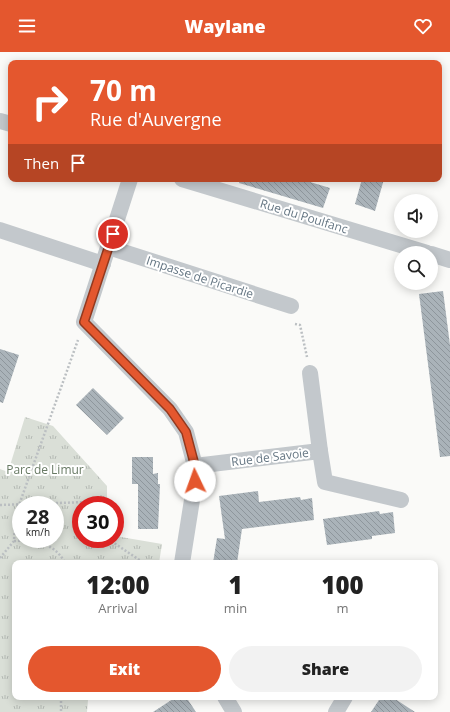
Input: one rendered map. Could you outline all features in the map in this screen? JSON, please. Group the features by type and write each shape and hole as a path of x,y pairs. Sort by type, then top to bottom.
{"street":[{"path":"129,182 84,322 170,409 186,432 195,466 195,481 182,560"},
{"name":"Rue du Poulfanc","path":"192,182 404,246"},
{"path":"0,230 103,264"},
{"name":"Impasse de Picardie","path":"108,248 291,306"},
{"path":"438,256 450,260"},
{"name":"Rue de Savoie","path":"310,373 325,482 401,500"},
{"name":"Rue de Savoie","path":"195,466 320,451"},
{"path":"227,700 234,712"},
{"path":"336,712 343,700"}],"path":[{"path":"291,306 290,322 300,326 310,373"},
{"path":"22,496 84,322"},
{"path":"0,505 12,505"},
{"path":"0,558 12,543"},
{"path":"53,548 61,554 64,560"},
{"path":"122,548 140,560"},
{"path":"61,700 61,712"}],"green space":[{"name":"Parc de Limur","path":"25,417 53,426 107,486 107,496 72,496 72,548 124,548 124,538 162,544 159,560 12,560 12,700 88,700 87,712 0,712 0,469 8,472"}],"building":[{"path":"310,182 330,188 323,208 239,183"},
{"path":"361,182 383,182 375,211 355,204"},
{"path":"443,291 450,345 450,456 440,457 419,294"},
{"path":"0,349 19,355 3,403 0,402"},
{"path":"93,388 124,418 107,435 76,405"},
{"path":"132,457 153,457 153,474 158,473 158,484 160,484 158,529 138,529 138,484 132,484"},
{"path":"258,491 259,502 300,497 301,500 312,498 314,520 242,529 237,560 213,560 217,538 225,539 219,496"},
{"path":"379,511 380,514 393,512 395,533 372,536 372,539 327,545 323,519"},
{"path":"171,700 188,700 196,712 153,712"},
{"path":"379,700 397,700 415,712 371,712"}],"route":[{"path":"113,234 84,322 170,409 186,432 195,466 195,481"}]}
